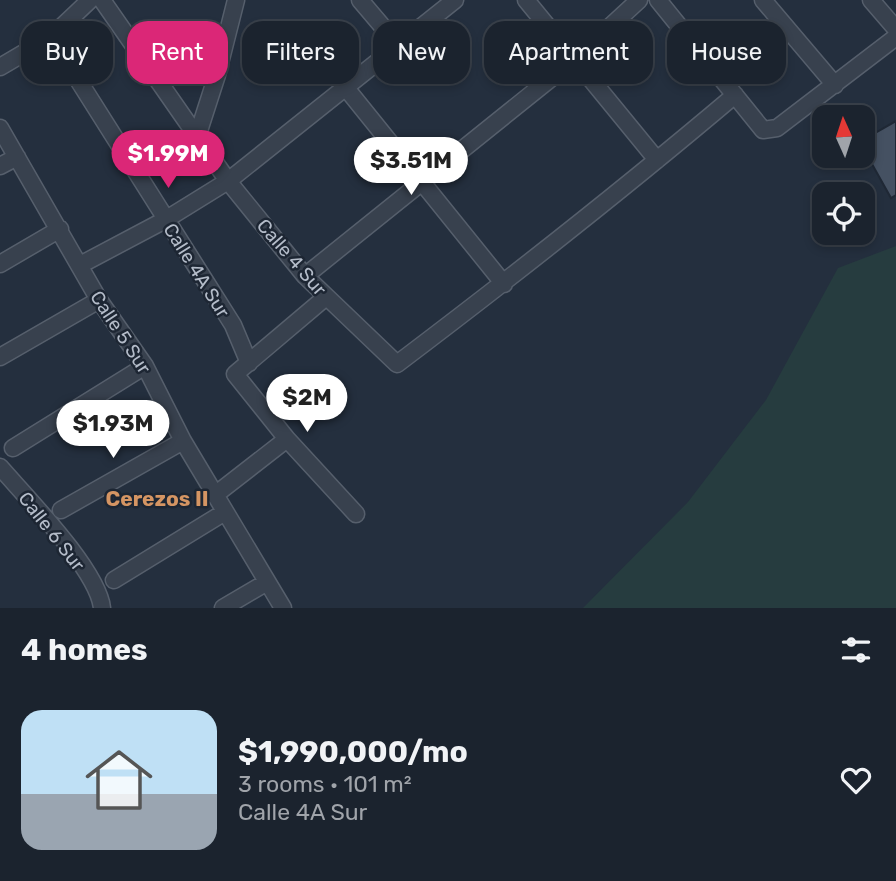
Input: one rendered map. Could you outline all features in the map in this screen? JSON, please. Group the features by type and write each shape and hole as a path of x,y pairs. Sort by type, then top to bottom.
{"street":[{"path":"68,21 90,0"},
{"name":"Calle 4 Sur","path":"102,0 228,181 326,298 397,364 504,284"},
{"path":"197,137 217,75 236,0"},
{"path":"360,0 378,21"},
{"path":"429,21 455,0"},
{"path":"526,0 543,21"},
{"path":"616,21 639,0"},
{"path":"658,0 764,130 777,128 896,37"},
{"path":"763,0 835,85"},
{"path":"871,0 896,29"},
{"path":"0,67 21,55"},
{"path":"80,265 165,220 228,181 373,67"},
{"name":"Calle 4A Sur","path":"80,84 233,325 249,363"},
{"path":"306,276 544,84"},
{"path":"595,84 657,160"},
{"path":"346,88 504,284 735,95"},
{"name":"Calle 5 Sur","path":"0,128 99,300 145,366 183,441 283,608"},
{"path":"0,166 17,157"},
{"path":"0,264 60,229"},
{"path":"326,298 235,374 286,439 356,514"},
{"path":"0,356 99,300"},
{"path":"13,448 145,366"},
{"path":"215,495 286,439"},
{"path":"61,510 183,441"},
{"name":"Calle 6 Sur","path":"0,467 73,551 101,603"},
{"path":"114,580 225,512"},
{"path":"223,608 267,582"}],"green space":[{"path":"896,246 896,608 583,608 688,502 766,400 838,268"}],"building":[{"path":"896,121 896,195 891,198 874,168 875,133"}],"district":[{"name":"Cerezos II","path":"157,499"}]}
